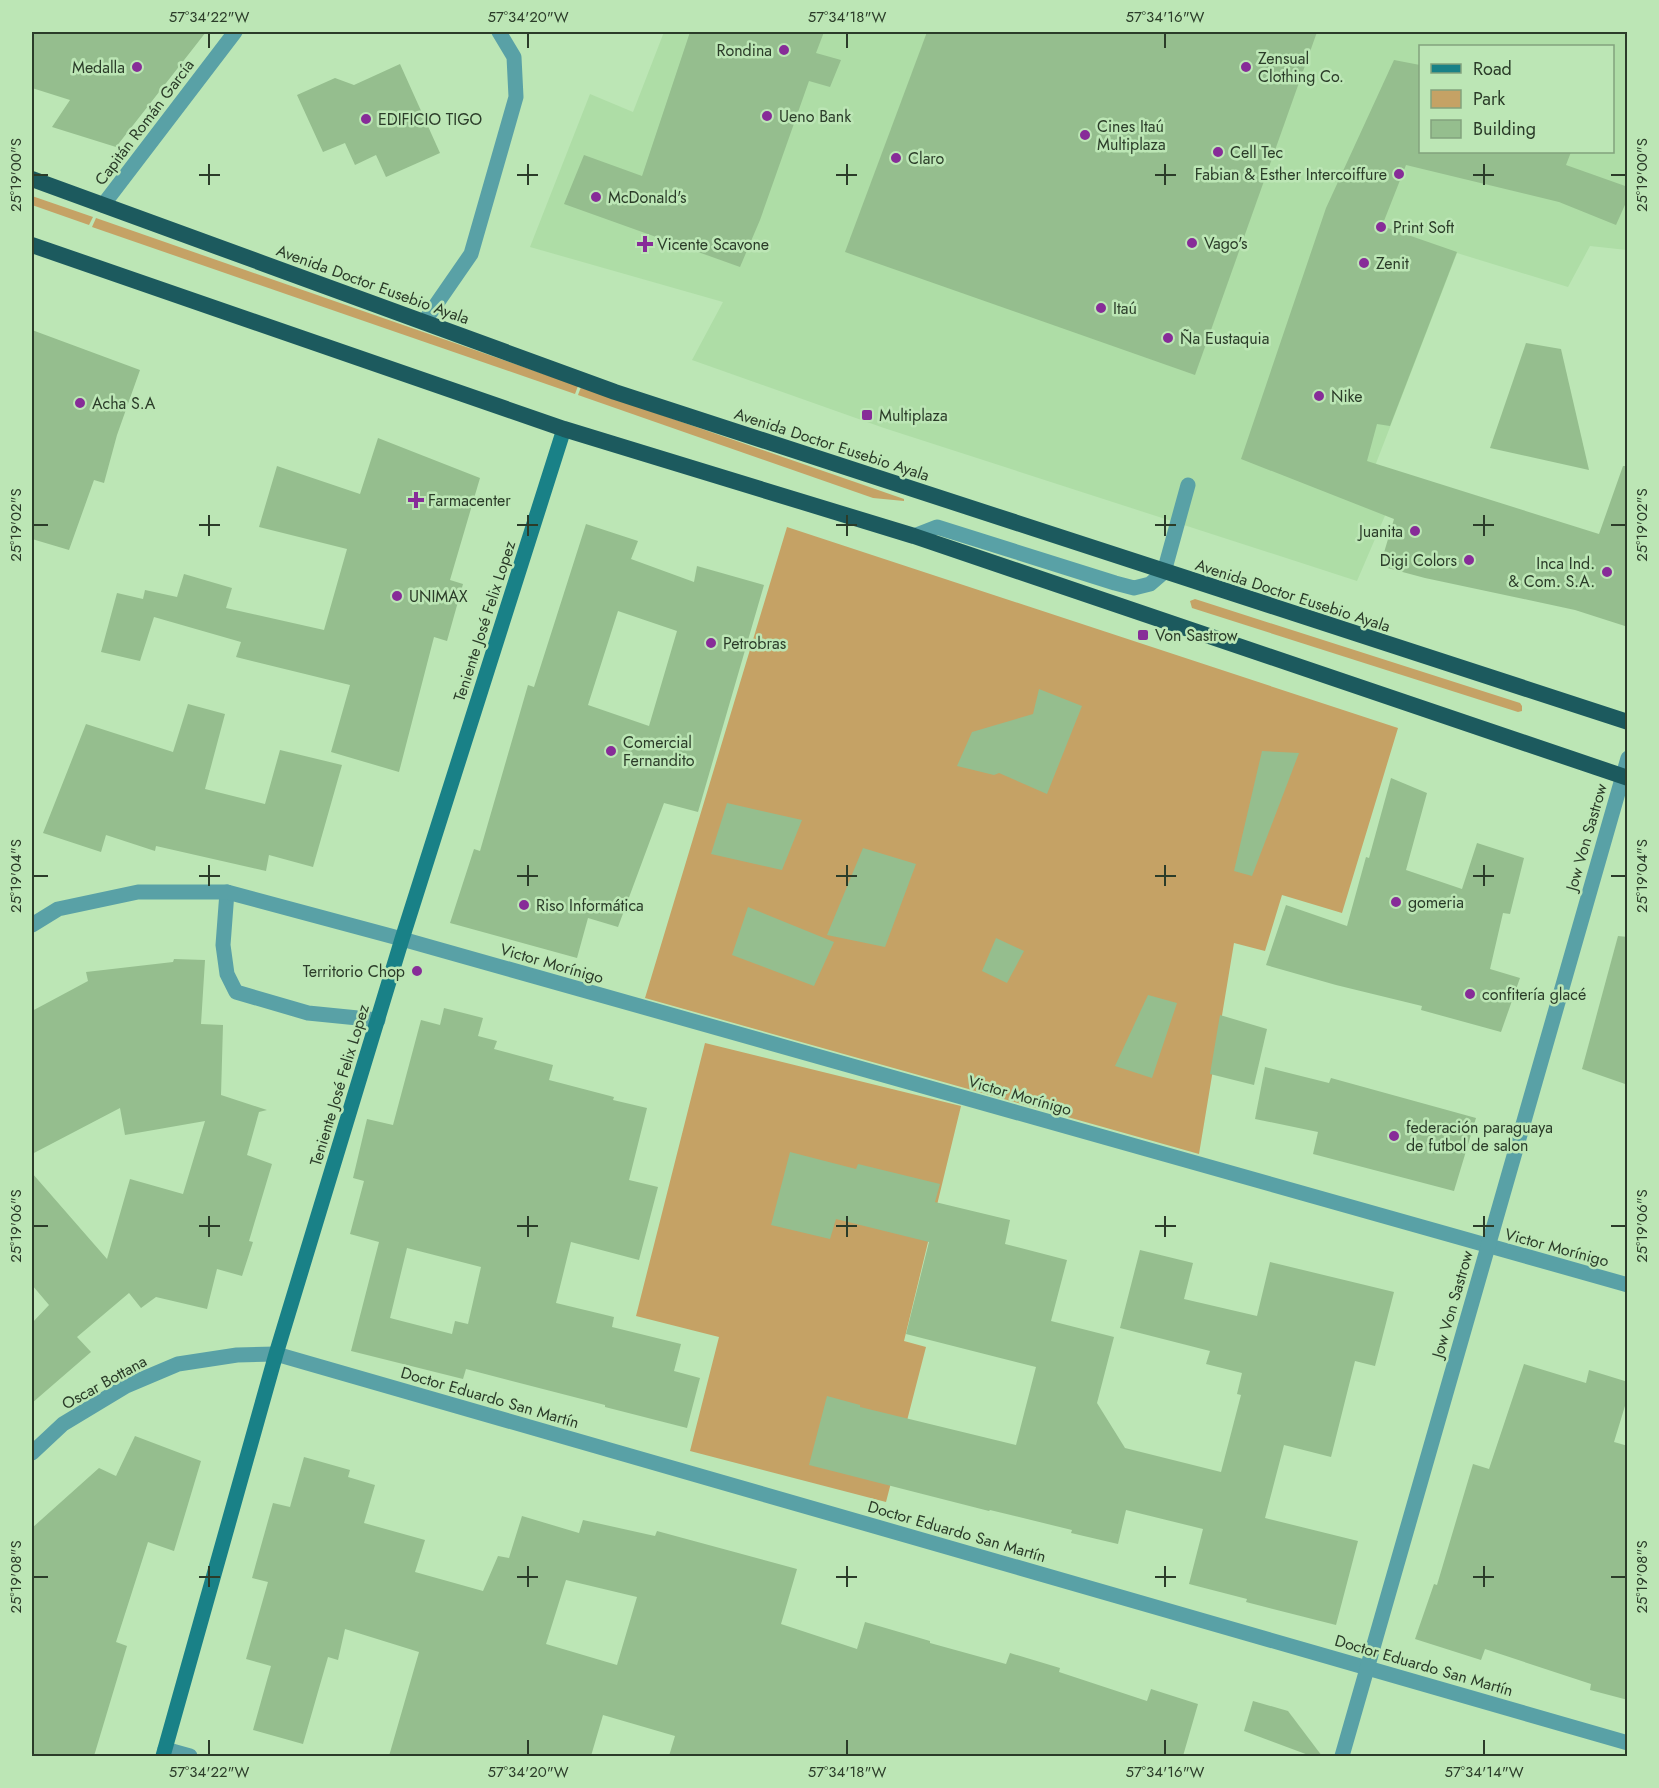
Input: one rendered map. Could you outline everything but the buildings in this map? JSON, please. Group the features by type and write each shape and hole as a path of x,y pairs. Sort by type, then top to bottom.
{"highway":[{"name":"Avenida Doctor Eusebio Ayala","path":"32,179 615,392 1628,723"},
{"path":"32,245 564,429 914,536 1625,777"}],"main road":[{"name":"Teniente José Felix Lopez","path":"164,1753 276,1354 402,939 564,429"}],"street":[{"name":"Capitán Román García","path":"103,205 235,32"},
{"path":"424,322 471,254 516,97 514,57 499,32"},
{"path":"914,536 937,527 1134,588 1150,584 1164,572 1188,485"},
{"name":"Jow Von Sastrow","path":"1342,1756 1487,1246 1625,777 1628,758"},
{"name":"Victor Morínigo","path":"32,925 58,909 138,892 227,892 402,939 1628,1285"},
{"path":"227,892 223,945 227,974 236,992 308,1013 378,1020"},
{"name":"Oscar Bottana","path":"32,1453 63,1424 126,1386 178,1364 237,1355 276,1354"},
{"name":"Doctor Eduardo San Martín","path":"276,1354 1628,1743"},
{"path":"164,1753 190,1756"}],"shaded area":[{"name":"Multiplaza","path":"664,32 1627,32 1627,250 1590,246 1568,287 1457,253 1360,505 1396,490 1357,581 884,428 692,360 723,302 530,247 590,94 633,112"}],"green space":[{"path":"32,196 93,217 89,225 32,205"},
{"path":"96,218 578,386 575,394 92,227"},
{"path":"581,387 904,499 904,501 873,498 578,395"},
{"path":"787,527 1398,728 1342,913 1282,895 1265,951 1234,943 1199,1154 645,998"},
{"path":"1195,599 1520,703 1522,711 1518,712 1192,608 1190,601"},
{"path":"705,1043 961,1106 904,1341 926,1347 886,1502 690,1451 719,1337 636,1316"}],"place":[{"name":"Rondina","path":"784,50"},
{"name":"Medalla","path":"137,67"},
{"name":"Zensual Clothing Co.","path":"1246,67"},
{"name":"Ueno Bank","path":"767,116"},
{"name":"EDIFICIO TIGO","path":"366,119"},
{"name":"Cines Itaú Multiplaza","path":"1085,135"},
{"name":"Cell Tec","path":"1218,152"},
{"name":"Claro","path":"896,158"},
{"name":"Fabian & Esther Intercoiffure","path":"1399,174"},
{"name":"McDonald's","path":"596,197"},
{"name":"Print Soft","path":"1381,227"},
{"name":"Vago's","path":"1192,243"},
{"name":"Vicente Scavone","path":"645,244"},
{"name":"Zenit","path":"1364,263"},
{"name":"Itaú","path":"1101,308"},
{"name":"Ña Eustaquia","path":"1168,338"},
{"name":"Nike","path":"1319,396"},
{"name":"Acha S.A","path":"80,403"},
{"name":"Multiplaza","path":"867,415"},
{"name":"Farmacenter","path":"416,500"},
{"name":"Juanita","path":"1415,531"},
{"name":"Digi Colors","path":"1469,560"},
{"name":"Inca Ind. & Com. S.A.","path":"1607,572"},
{"name":"UNIMAX","path":"397,596"},
{"name":"Von Sastrow","path":"1143,635"},
{"name":"Petrobras","path":"711,643"},
{"name":"Comercial Fernandito","path":"611,751"},
{"name":"gomeria","path":"1396,902"},
{"name":"Riso Informática","path":"524,905"},
{"name":"Territorio Chop","path":"417,971"},
{"name":"confitería glacé","path":"1470,994"},
{"name":"federación paraguaya de futbol de salon","path":"1394,1136"}]}
